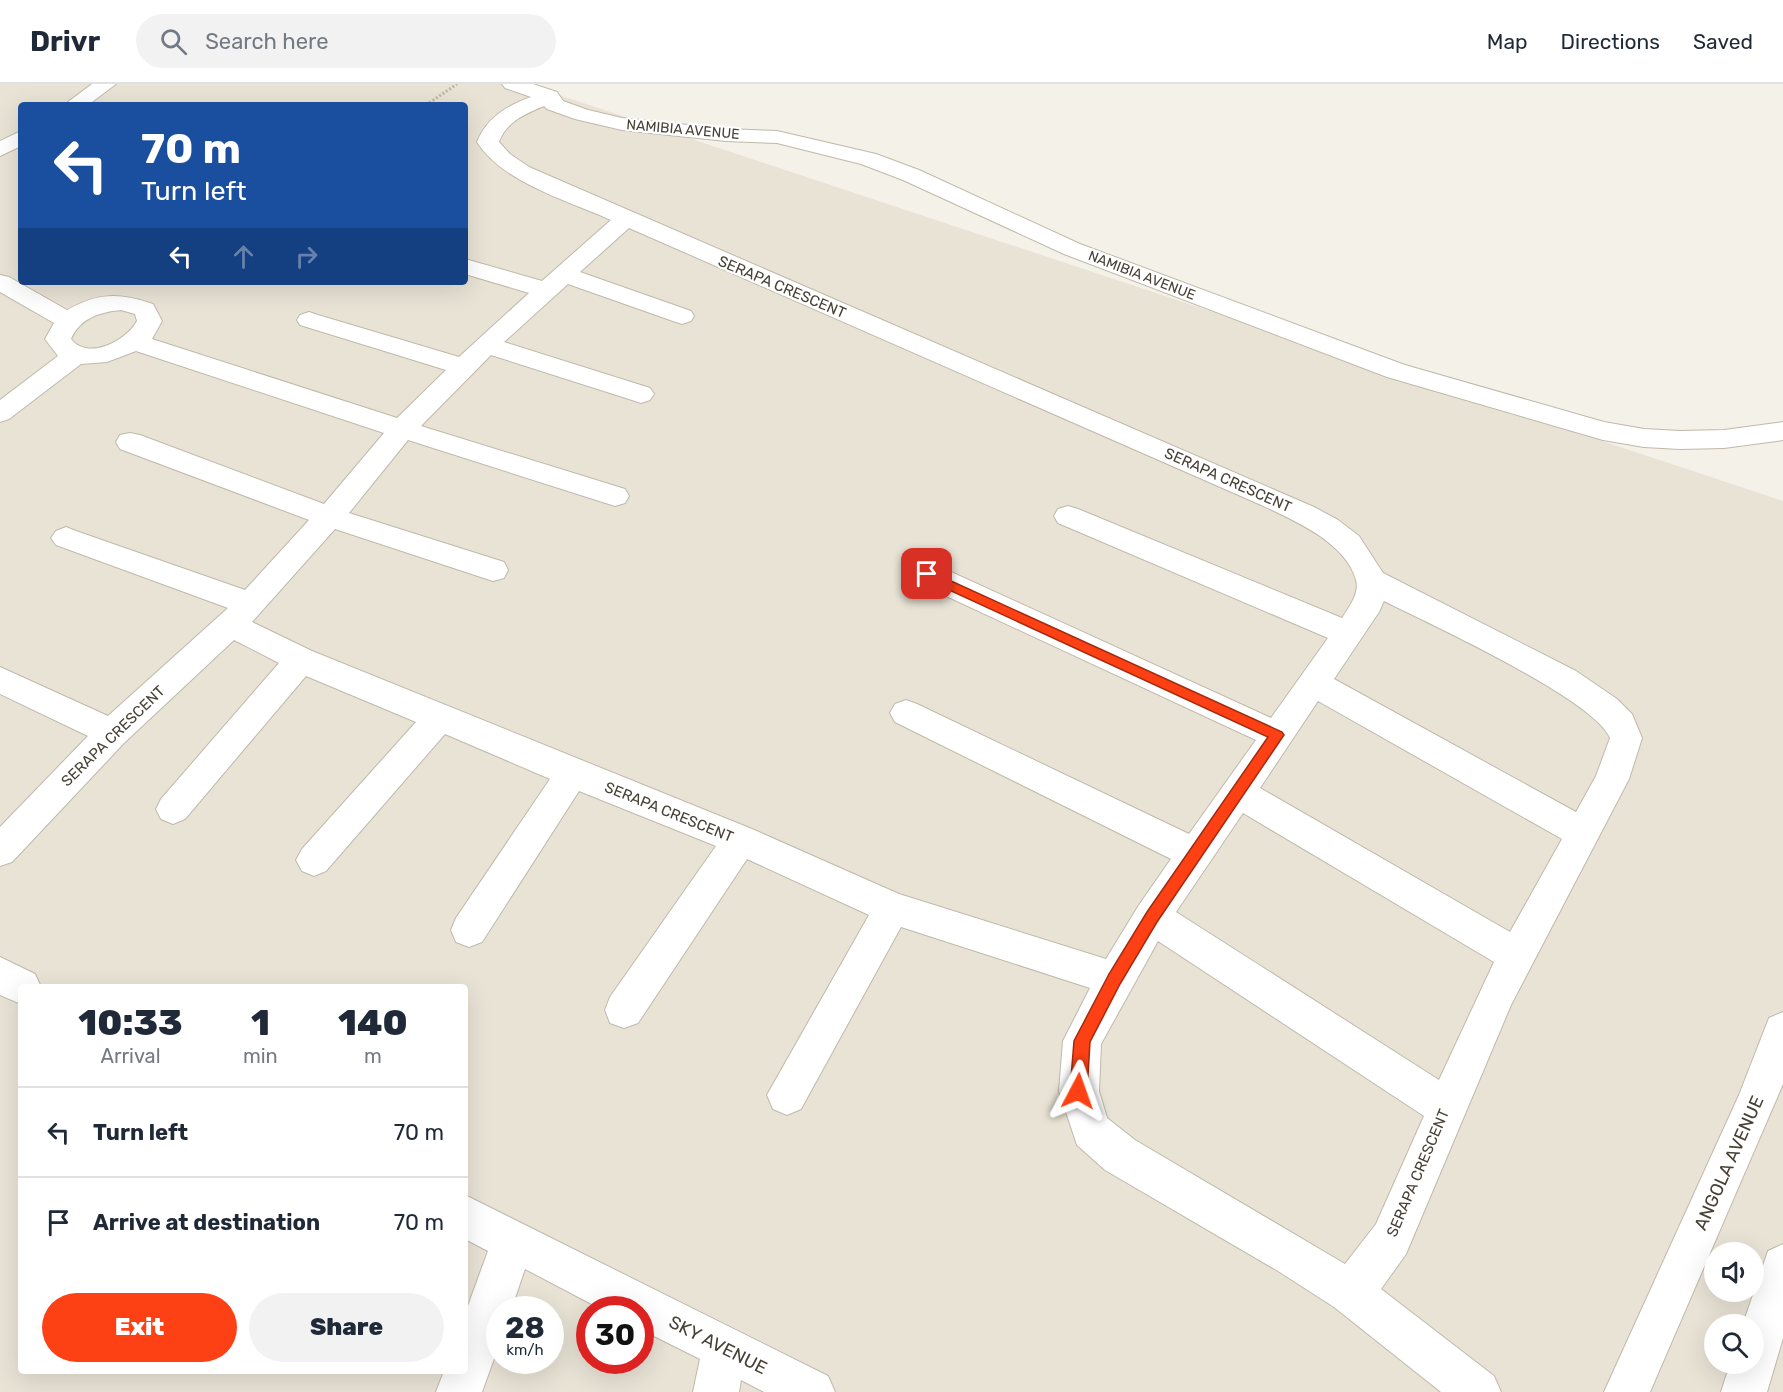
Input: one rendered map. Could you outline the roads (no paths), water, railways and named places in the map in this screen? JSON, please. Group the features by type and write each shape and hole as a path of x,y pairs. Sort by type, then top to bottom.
{"street":[{"name":"NAMIBIA AVENUE","path":"512,84 550,96 554,105 582,115 622,124 726,135 777,137 868,159 911,175 1072,249 1396,371 1603,431 1644,438 1680,440 1724,439 1783,431"},
{"name":"SERAPA CRESCENT","path":"550,96 498,122 488,142 501,160 521,172 625,219 1269,497 1301,513 1341,538 1355,552 1372,582 1565,680 1606,708 1620,723 1626,738 1612,779 1496,995 1391,1239 1371,1268 1349,1292"},
{"name":"SERAPA CRESCENT","path":"0,851 112,733 241,614 329,517 402,429 486,345 625,219"},
{"path":"468,267 554,282 682,316"},
{"path":"0,282 68,321"},
{"path":"123,302 145,309 150,316 150,324 145,333 135,342 108,354 93,356 76,355 60,346 58,339 68,321 93,307 123,302"},
{"path":"309,320 465,367"},
{"path":"135,342 615,496"},
{"path":"486,345 641,394"},
{"path":"0,413 76,355"},
{"path":"130,442 329,517 493,570"},
{"path":"1068,516 1348,633"},
{"path":"66,538 241,614"},
{"path":"927,574 1277,735"},
{"path":"1372,582 1368,604 1152,917 1115,979 1082,1041 1078,1091 1091,1131 1120,1155 1293,1256 1349,1292 1478,1392"},
{"name":"SERAPA CRESCENT","path":"241,614 301,660 740,840 892,908 1115,979"},
{"path":"173,809 301,660"},
{"path":"0,681 112,733"},
{"path":"1313,683 1583,833"},
{"path":"906,713 1195,854"},
{"path":"314,860 439,718"},
{"path":"469,930 572,773"},
{"path":"1238,793 1516,956"},
{"path":"624,1010 740,840"},
{"path":"788,1095 892,908"},
{"path":"1152,917 1447,1108"},
{"path":"0,975 18,985"},
{"name":"ANGOLA AVENUE","path":"1627,1392 1700,1263 1783,1031"},
{"name":"SKY AVENUE","path":"468,1218 812,1392"},
{"path":"468,1367 513,1242"},
{"path":"1764,1318 1775,1273"},
{"path":"716,1392 725,1348"},
{"path":"459,1392 465,1374"},
{"path":"1743,1392 1749,1374"}]}
